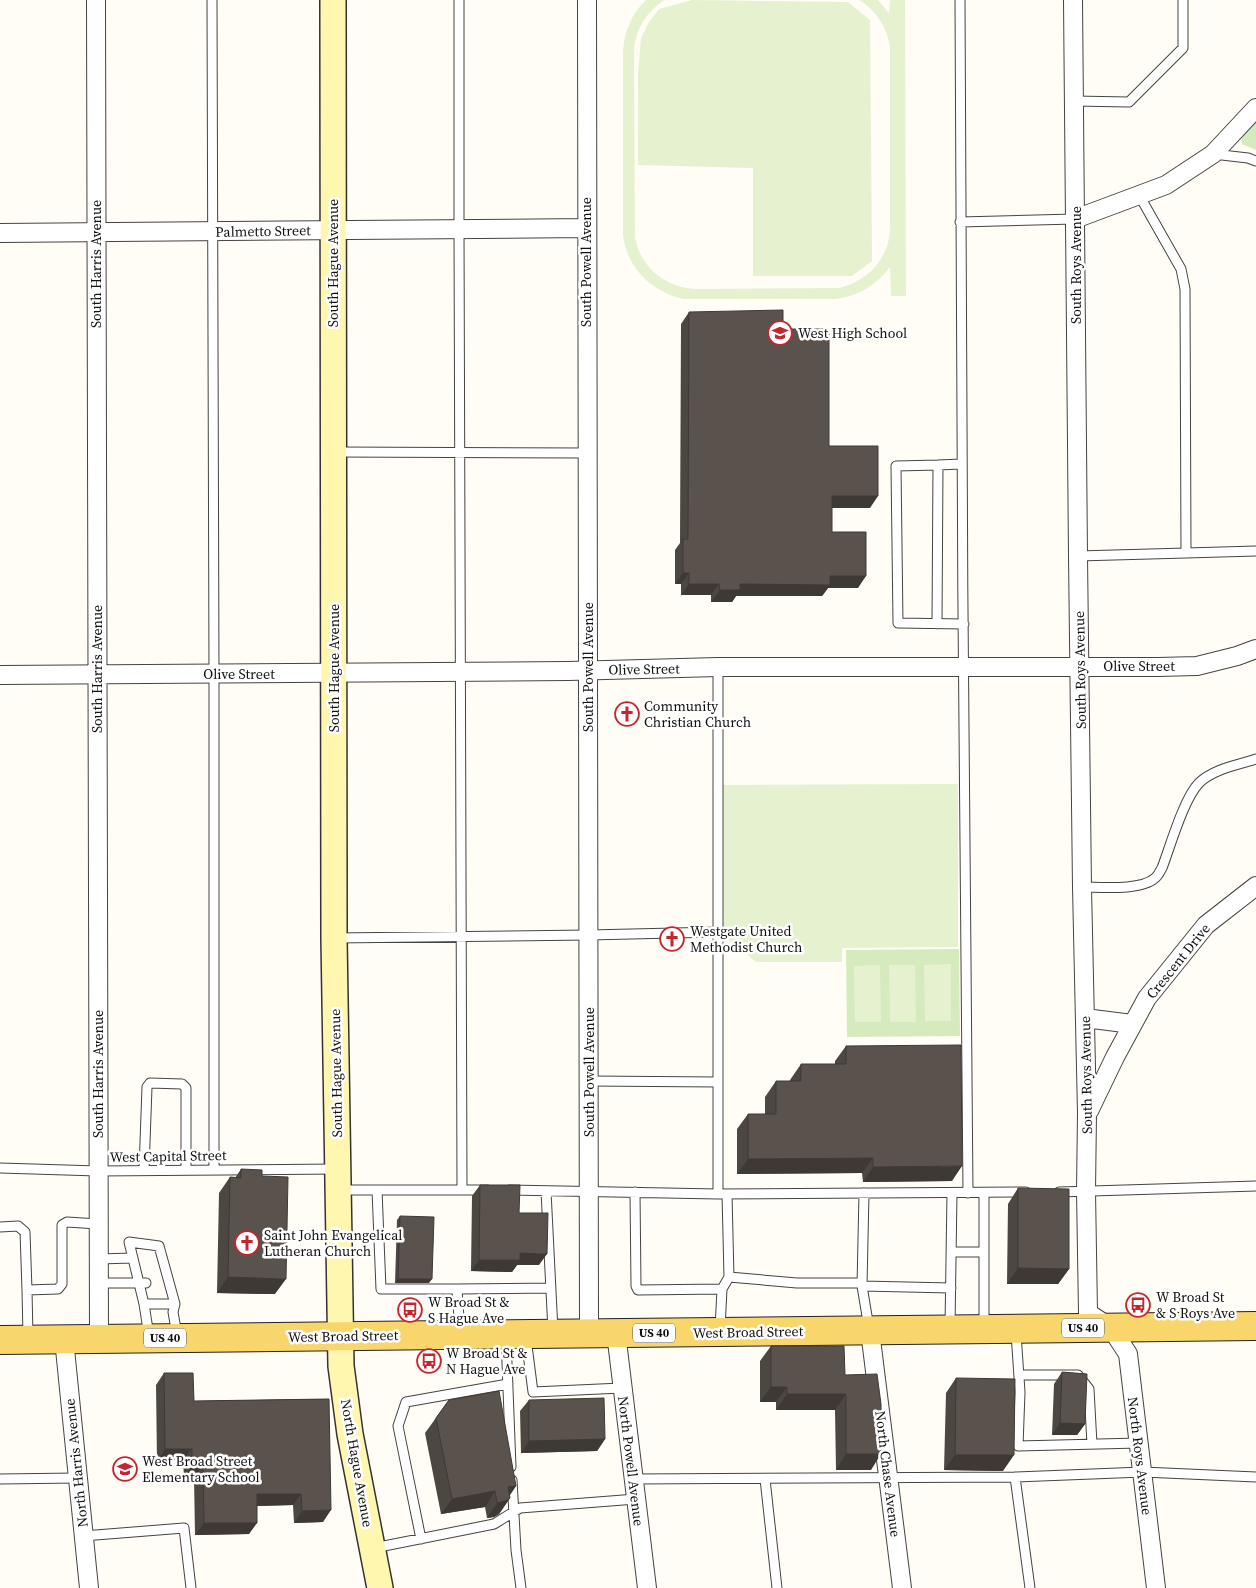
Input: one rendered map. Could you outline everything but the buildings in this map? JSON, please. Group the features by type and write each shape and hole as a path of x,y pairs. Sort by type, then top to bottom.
{"main road":[{"name":"South Hague Avenue","path":"333,0 334,938 341,1337"},
{"name":"West Broad Street","path":"0,1340 1256,1326"},
{"name":"North Hague Avenue","path":"341,1337 341,1366 350,1434 380,1588"}],"street":[{"name":"South Harris Avenue","path":"96,0 96,674 99,1338"},
{"name":"South Powell Avenue","path":"587,0 589,1334"},
{"name":"South Roys Avenue","path":"1073,0 1082,886 1088,1113 1086,1191 1088,1313 1111,1328"},
{"path":"1075,219 1166,185 1213,154 1256,108"},
{"name":"Palmetto Street","path":"0,233 586,228"},
{"name":"Olive Street","path":"0,675 718,668 1197,666 1256,649"},
{"name":"Crescent Drive","path":"1088,1113 1147,998 1206,925 1256,886"},
{"path":"1085,1018 1132,1024"},
{"name":"North Roys Avenue","path":"1111,1328 1128,1354 1156,1588"},
{"name":"North Chase Avenue","path":"870,1331 902,1588"},
{"name":"North Powell Avenue","path":"616,1333 648,1588"},
{"name":"North Harris Avenue","path":"64,1339 89,1588"}],"lane":[{"path":"212,0 214,1169"},
{"path":"460,0 462,1190"},
{"path":"960,0 961,464 968,1193"},
{"path":"1074,101 1129,102 1183,48 1183,0"},
{"path":"1213,154 1248,158 1256,161"},
{"path":"1139,195 1181,269 1185,289 1186,553"},
{"path":"960,222 1075,219"},
{"path":"333,452 587,453"},
{"path":"961,464 896,466 898,623 964,624"},
{"path":"937,624 938,466"},
{"path":"1078,556 1256,551"},
{"path":"718,668 718,1082 729,1277 722,1289 720,1332"},
{"path":"1082,886 1130,886 1143,884 1155,878 1162,868 1188,800 1199,783 1215,773 1256,759"},
{"path":"334,938 588,936 718,932"},
{"path":"588,1081 718,1082"},
{"path":"144,1170 147,1087 150,1084 182,1084 186,1088 186,1170"},
{"name":"West Capital Street","path":"0,1168 98,1171 214,1169 338,1180 378,1190 723,1194 1033,1192"},
{"path":"1053,1192 1256,1186"},
{"path":"378,1190 381,1289 551,1288"},
{"path":"546,1191 553,1334"},
{"path":"635,1192 636,1286 638,1290 722,1289"},
{"path":"864,1193 862,1285 870,1331"},
{"path":"950,1330 952,1193"},
{"path":"984,1193 984,1330"},
{"path":"27,1290 58,1289 62,1284 62,1225 66,1222 98,1224"},
{"path":"0,1227 18,1226 25,1232 28,1339"},
{"path":"150,1338 144,1304 143,1283 129,1242 159,1246 162,1266 175,1304 173,1312 178,1338"},
{"path":"952,1252 984,1252"},
{"path":"98,1259 136,1263"},
{"path":"729,1277 797,1283 951,1288"},
{"path":"98,1283 143,1283"},
{"path":"457,1289 460,1335"},
{"path":"144,1304 175,1304"},
{"path":"1016,1329 1019,1375 1018,1446 1139,1443"},
{"path":"516,1335 533,1392 622,1388"},
{"path":"516,1335 508,1384 513,1512 520,1588"},
{"path":"1019,1375 1078,1375 1089,1389 1092,1444"},
{"path":"421,1539 398,1426 406,1402 508,1384"},
{"path":"634,1479 765,1479 888,1476 1015,1477 1143,1472 1256,1477"},
{"path":"1015,1477 1030,1588"},
{"path":"0,1479 77,1478"},
{"path":"765,1479 777,1588"},
{"path":"372,1548 494,1524 520,1508 636,1499"},
{"path":"83,1536 184,1528 191,1588"}],"green space":[{"path":"646,0 664,0 653,10 640,27 634,47 635,238 643,258 656,274 673,284 695,289 839,288 849,285 868,274 881,259 889,240 890,229 890,47 884,26 876,14 859,0 878,0 889,13 890,0 905,0 906,296 891,296 890,267 866,289 844,298 836,299 683,299 661,290 642,276 630,258 625,247 623,235 623,53 625,38 632,17"},
{"path":"692,0 848,2 870,20 872,261 852,276 753,276 753,168 638,165 638,74 641,38 649,22 659,9"},
{"path":"1256,122 1256,150 1242,144 1241,141 1246,132"},
{"path":"958,784 958,947 842,948 842,962 756,962 722,934 722,785"},
{"path":"959,949 960,1036 847,1037 846,950"},
{"path":"951,964 951,1021 925,1021 924,965"},
{"path":"880,965 881,1022 855,1022 854,966"},
{"path":"889,965 915,965 916,1022 890,1022"}],"place":[{"name":"West High School","path":"780,333"},
{"name":"Community Christian Church","path":"627,714"},
{"name":"Westgate United Methodist Church","path":"672,939"},
{"name":"Saint John Evangelical Lutheran Church","path":"247,1243"},
{"name":"W Broad St & S Roys Ave","path":"1138,1305"},
{"name":"W Broad St & S Hague Ave","path":"410,1310"},
{"name":"W Broad St & N Hague Ave","path":"429,1361"},
{"name":"West Broad Street Elementary School","path":"125,1469"}]}
